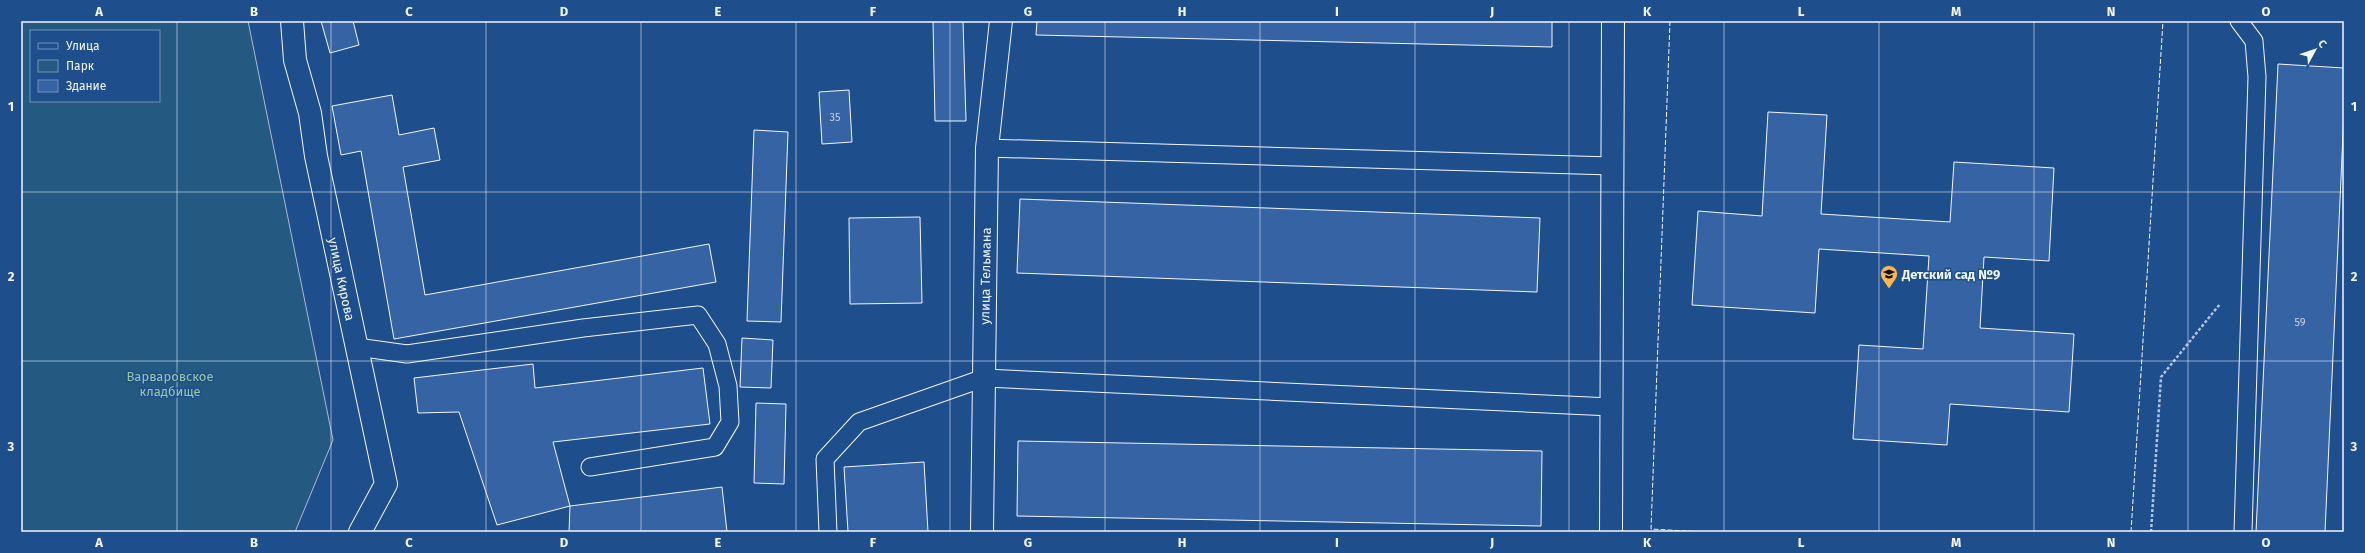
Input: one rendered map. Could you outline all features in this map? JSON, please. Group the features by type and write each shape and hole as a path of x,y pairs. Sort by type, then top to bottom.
{"street":[{"name":"улица Кирова","path":"292,21 295,60 310,113 316,156 386,484 360,532"},
{"name":"улица Тельмана","path":"982,532 987,148 1000,21"},
{"path":"1611,532 1613,21"}],"lane":[{"path":"2240,21 2254,41 2257,78 2243,532"},
{"path":"987,148 1612,166"},
{"path":"357,347 407,354 583,328 698,315 717,344 728,386 730,422 715,448 590,467"},
{"path":"828,532 825,459 859,422 984,378 1611,407"}],"path":[{"path":"2151,532 2161,377 2252,265"}],"green space":[{"name":"Варваровское кладбище","path":"21,21 248,21 333,440 295,532 21,532"}],"building":[{"path":"321,21 353,21 359,45 330,53"},
{"path":"933,21 963,21 966,121 935,121"},
{"path":"1037,21 1552,21 1552,47 1036,35"},
{"path":"2278,64 2344,68 2344,112 2325,532 2256,532"},
{"path":"849,90 852,142 822,144 819,92"},
{"path":"392,95 399,135 434,128 440,160 403,167 425,295 709,244 716,282 394,339 361,151 341,155 332,106"},
{"path":"1768,112 1827,115 1821,214 1950,222 1954,162 2054,168 2049,261 1984,257 1980,328 2074,334 2069,412 1950,404 1947,445 1853,439 1859,345 1923,349 1929,256 1819,249 1815,313 1692,305 1698,211 1762,216"},
{"path":"754,130 788,132 781,322 747,321"},
{"path":"1020,199 1540,218 1537,292 1017,273"},
{"path":"920,217 922,303 850,304 849,218"},
{"path":"742,338 773,340 771,388 740,387"},
{"path":"533,364 535,388 703,368 710,424 553,442 570,506 497,525 459,412 418,413 414,378"},
{"path":"756,403 786,404 784,484 754,483"},
{"path":"1018,441 1542,451 1541,526 1017,516"},
{"path":"924,462 928,532 848,532 844,467"},
{"path":"722,487 727,532 569,532 570,506"}],"fence":[{"path":"1670,21 1651,529 1704,532"},
{"path":"2131,532 2163,21"}],"place":[{"name":"Детский сад №9","path":"1889,289"}]}
